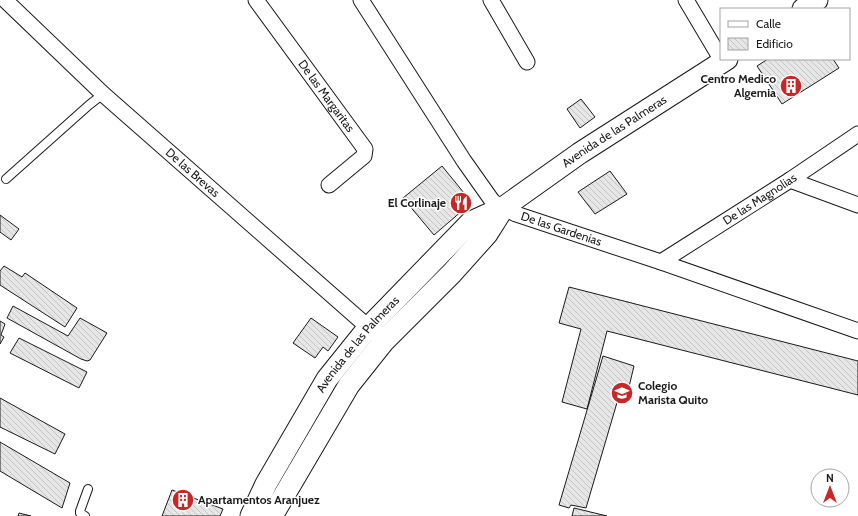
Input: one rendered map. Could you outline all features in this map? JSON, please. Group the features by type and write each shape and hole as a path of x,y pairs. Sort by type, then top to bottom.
{"street":[{"name":"De las Brevas","path":"5,0 103,94 384,341"},
{"name":"De las Margaritas","path":"256,0 365,149 364,156 329,185"},
{"name":"De las Gardenias","path":"361,0 464,161 493,202 516,214 661,262 858,331"},
{"path":"491,0 527,62"},
{"path":"686,0 720,55"},
{"path":"805,8 817,0"},
{"name":"Avenida de las Palmeras","path":"251,516 266,484 327,379 368,328 471,222 504,207 580,152 723,60"},
{"name":"De las Magnolias","path":"661,262 790,180 858,134"},
{"path":"790,180 858,205"},
{"name":"Avenida de las Palmeras","path":"272,516 349,385 384,341 452,273 486,234 504,207"}],"lane":[{"path":"6,179 89,104 103,94"},
{"path":"84,516 80,513 80,511 88,489"}],"building":[{"name":"Centro Medico Algemia","path":"766,60 834,60 839,68 782,104 757,66"},
{"path":"581,99 595,117 580,128 567,109"},
{"path":"442,166 464,193 465,203 463,210 434,235 403,198"},
{"path":"610,171 627,194 595,214 578,192"},
{"path":"0,215 19,229 11,240 0,232"},
{"path":"4,266 22,277 25,273 77,308 65,327 0,285 0,271"},
{"path":"569,287 858,361 858,395 607,331 587,409 562,402 581,329 559,323"},
{"path":"13,306 68,336 80,318 107,333 90,360 87,361 7,318"},
{"path":"311,318 338,337 328,351 323,347 315,358 293,343"},
{"path":"0,321 5,324 1,335 4,337 0,344"},
{"path":"19,338 87,372 79,388 10,353"},
{"path":"603,356 634,366 628,391 621,389 586,508 571,505 569,508 559,505"},
{"path":"0,398 65,434 55,454 0,427"},
{"path":"0,442 70,483 62,508 0,471"},
{"name":"Apartamentos Aranjuez","path":"172,490 223,509 220,516 162,516"},
{"path":"574,508 607,516 572,516"},
{"path":"19,513 31,516 18,516"}],"place":[{"name":"Centro Medico Algemia","path":"791,86"},
{"name":"El Corlinaje","path":"461,203"},
{"name":"Colegio Marista Quito","path":"622,393"},
{"name":"Apartamentos Aranjuez","path":"183,500"}]}
